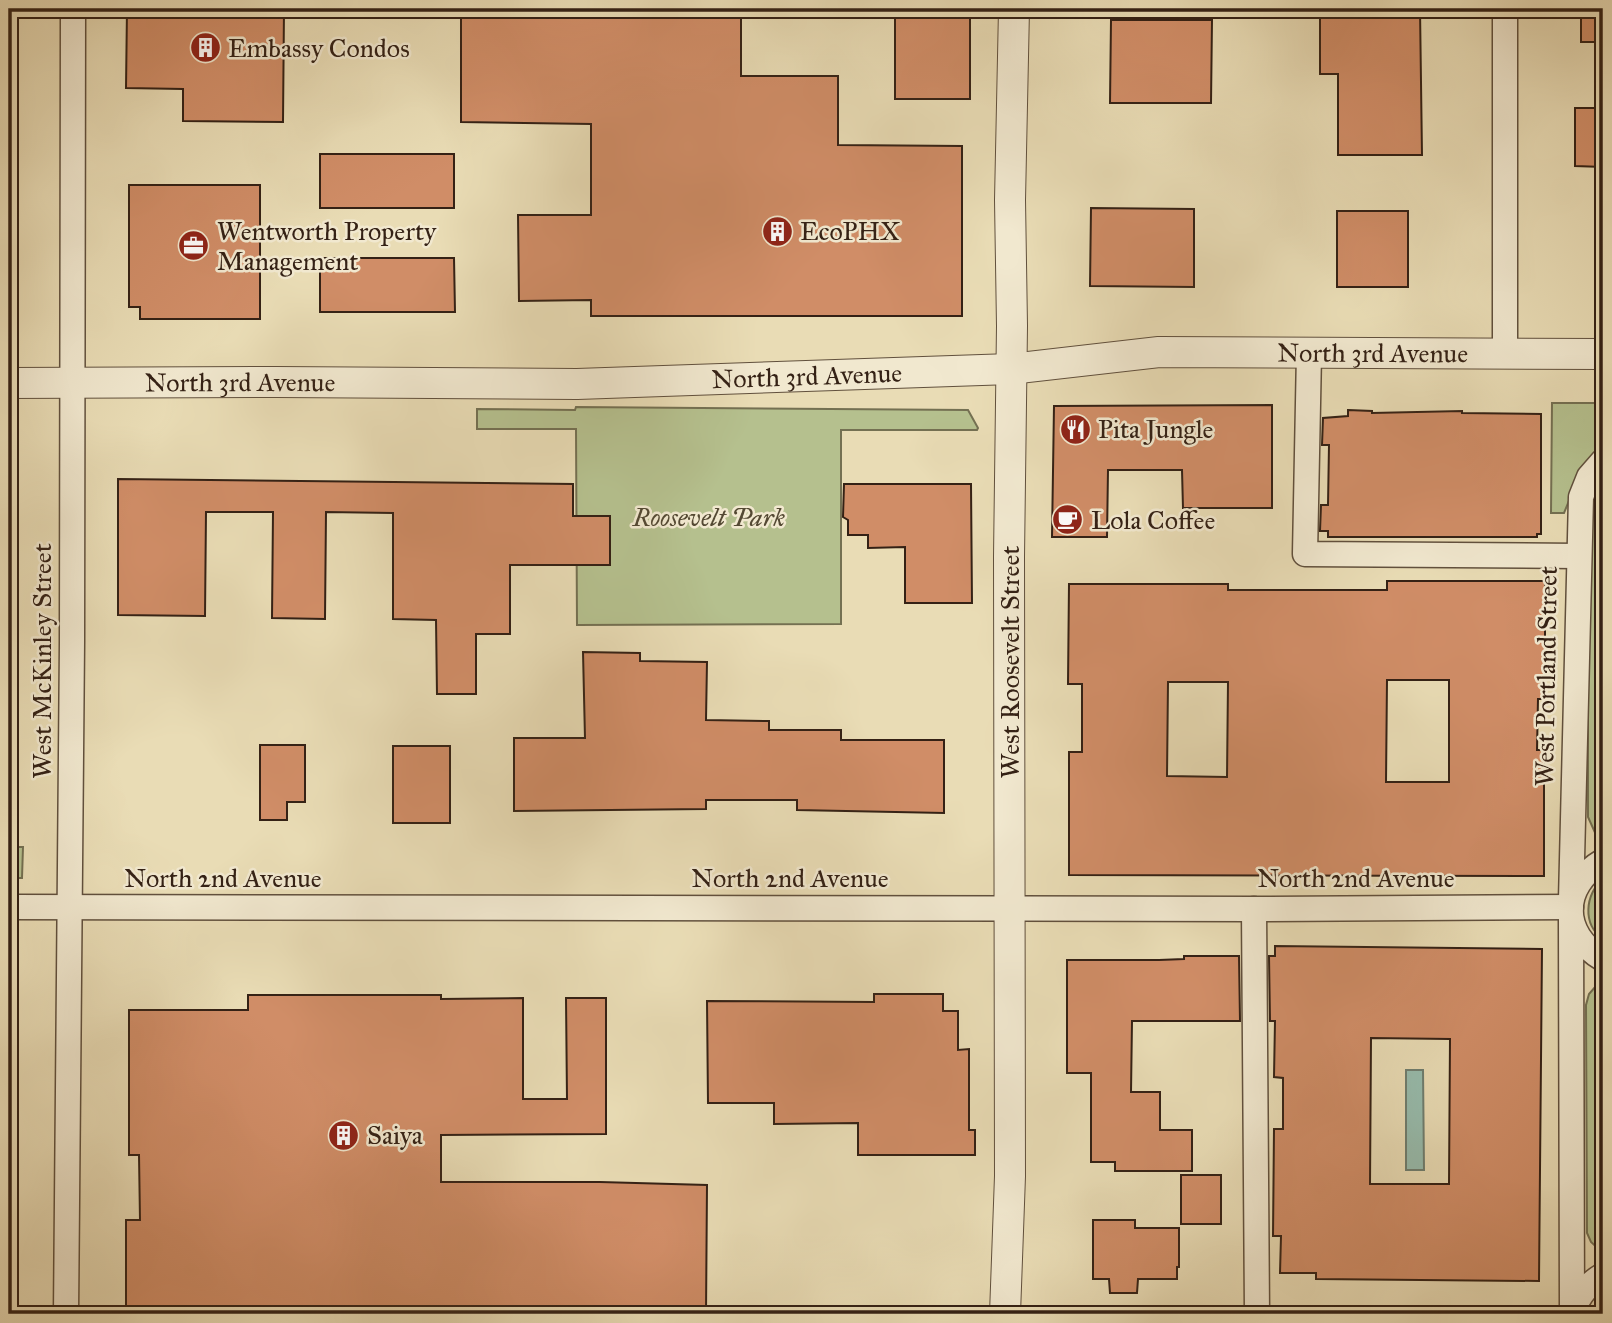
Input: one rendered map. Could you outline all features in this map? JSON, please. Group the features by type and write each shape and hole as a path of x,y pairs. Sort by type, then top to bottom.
{"street":[{"name":"West McKinley Street","path":"66,1314 74,9"},
{"name":"West Roosevelt Street","path":"1005,1314 1010,1177 1010,200 1014,9"},
{"path":"1505,9 1505,355"},
{"name":"North 3rd Avenue","path":"9,383 577,384 1011,369 1159,352 1603,354"},
{"path":"1308,353 1305,554 1579,556"},
{"name":"West Portland Street","path":"1572,1313 1571,909 1581,497 1589,477 1603,461"},
{"name":"West Portland Street","path":"1603,861 1590,869 1578,883 1571,909 1578,937 1589,951 1603,959"},
{"name":"North 2nd Avenue","path":"9,907 1571,909"},
{"path":"1254,909 1257,1314"},
{"name":"West Portland Street","path":"1572,1313 1579,1295 1591,1282 1603,1275"}],"green space":[{"path":"1552,403 1603,403 1603,449 1573,491 1564,513 1551,513"},
{"name":"Roosevelt Park","path":"576,407 968,410 978,428 841,430 841,624 577,625 576,429 477,429 477,409 575,410"},
{"path":"1603,484 1603,841 1597,837 1588,817 1588,504 1595,491"},
{"path":"9,847 23,847 22,878 9,878"},
{"path":"1603,879 1603,939 1592,926 1588,909 1592,893"},
{"path":"1603,978 1603,1253 1591,1242 1587,1233 1586,1005 1589,994"}],"shaded area":[{"path":"1406,1070 1423,1070 1424,1170 1406,1170"}],"building":[{"name":"Embassy Condos","path":"127,9 284,9 283,122 183,121 183,89 126,88"},
{"path":"461,9 741,9 741,76 838,76 838,145 962,146 962,316 591,316 591,300 519,301 518,215 591,215 591,124 461,122"},
{"path":"895,9 970,9 970,99 895,99"},
{"path":"1320,9 1420,9 1422,155 1338,155 1338,74 1320,74"},
{"path":"1581,9 1603,9 1603,42 1581,42"},
{"path":"1111,20 1212,20 1211,103 1110,103"},
{"path":"1575,108 1603,108 1603,167 1575,166"},
{"path":"320,154 454,154 454,208 320,208"},
{"name":"Wentworth Property Management","path":"129,185 260,185 260,319 140,319 140,307 129,307"},
{"path":"1091,208 1194,209 1194,287 1090,286"},
{"path":"1337,211 1408,211 1408,287 1337,287"},
{"path":"320,258 454,258 455,312 320,312"},
{"path":"1272,405 1272,508 1183,508 1182,470 1108,470 1107,537 1052,537 1054,406"},
{"path":"1348,410 1372,413 1462,411 1541,414 1541,534 1537,534 1537,537 1328,537 1328,531 1320,531 1321,505 1328,505 1329,445 1322,445 1323,418 1348,416"},
{"path":"118,479 573,484 573,516 610,516 610,565 510,565 510,634 476,634 476,694 437,694 436,620 393,619 393,513 326,512 325,619 272,618 273,512 206,512 205,616 118,615"},
{"path":"844,484 971,484 972,603 905,603 905,547 868,548 868,535 848,535 848,520 843,517"},
{"path":"1387,581 1545,581 1545,699 1538,699 1537,750 1544,750 1544,876 1069,875 1069,752 1082,752 1082,684 1068,684 1069,584 1228,584 1228,590 1387,590","holes":["1387,680 1449,680 1449,782 1386,782","1168,682 1228,682 1227,777 1167,776"]},
{"path":"583,652 640,653 640,661 707,662 706,720 769,721 769,730 841,730 841,740 944,740 944,813 797,810 797,800 706,800 706,809 514,811 514,738 585,738"},
{"path":"260,745 305,745 305,802 287,802 287,820 260,820"},
{"path":"393,746 450,746 450,823 393,823"},
{"path":"1275,946 1542,949 1539,1281 1316,1279 1316,1273 1280,1273 1281,1236 1273,1236 1274,1129 1283,1129 1283,1078 1274,1077 1275,1021 1270,1021 1269,956 1275,956","holes":["1371,1038 1450,1039 1449,1184 1370,1184"]},
{"path":"1184,956 1239,956 1240,1021 1132,1021 1131,1092 1160,1092 1160,1130 1192,1130 1192,1171 1115,1171 1115,1162 1091,1162 1091,1073 1067,1073 1067,960 1159,960 1184,959"},
{"path":"874,994 943,994 943,1011 958,1011 958,1050 969,1049 969,1130 975,1130 975,1155 858,1155 858,1123 774,1124 774,1103 708,1103 707,1001 874,1002"},
{"path":"248,995 441,995 441,999 523,998 523,1099 567,1099 566,998 606,998 606,1134 441,1135 441,1182 707,1185 706,1314 126,1314 126,1220 140,1220 139,1155 129,1155 129,1010 248,1010"},
{"path":"1181,1175 1221,1175 1221,1224 1181,1224"},
{"path":"1093,1220 1135,1220 1135,1228 1179,1228 1177,1279 1138,1279 1137,1293 1110,1293 1109,1279 1093,1279"}],"place":[{"name":"Embassy Condos","path":"205,48"},
{"name":"EcoPHX","path":"777,231"},
{"name":"Wentworth Property Management","path":"194,246"},
{"name":"Pita Jungle","path":"1075,429"},
{"name":"Lola Coffee","path":"1068,520"},
{"name":"Saiya","path":"344,1135"}]}
